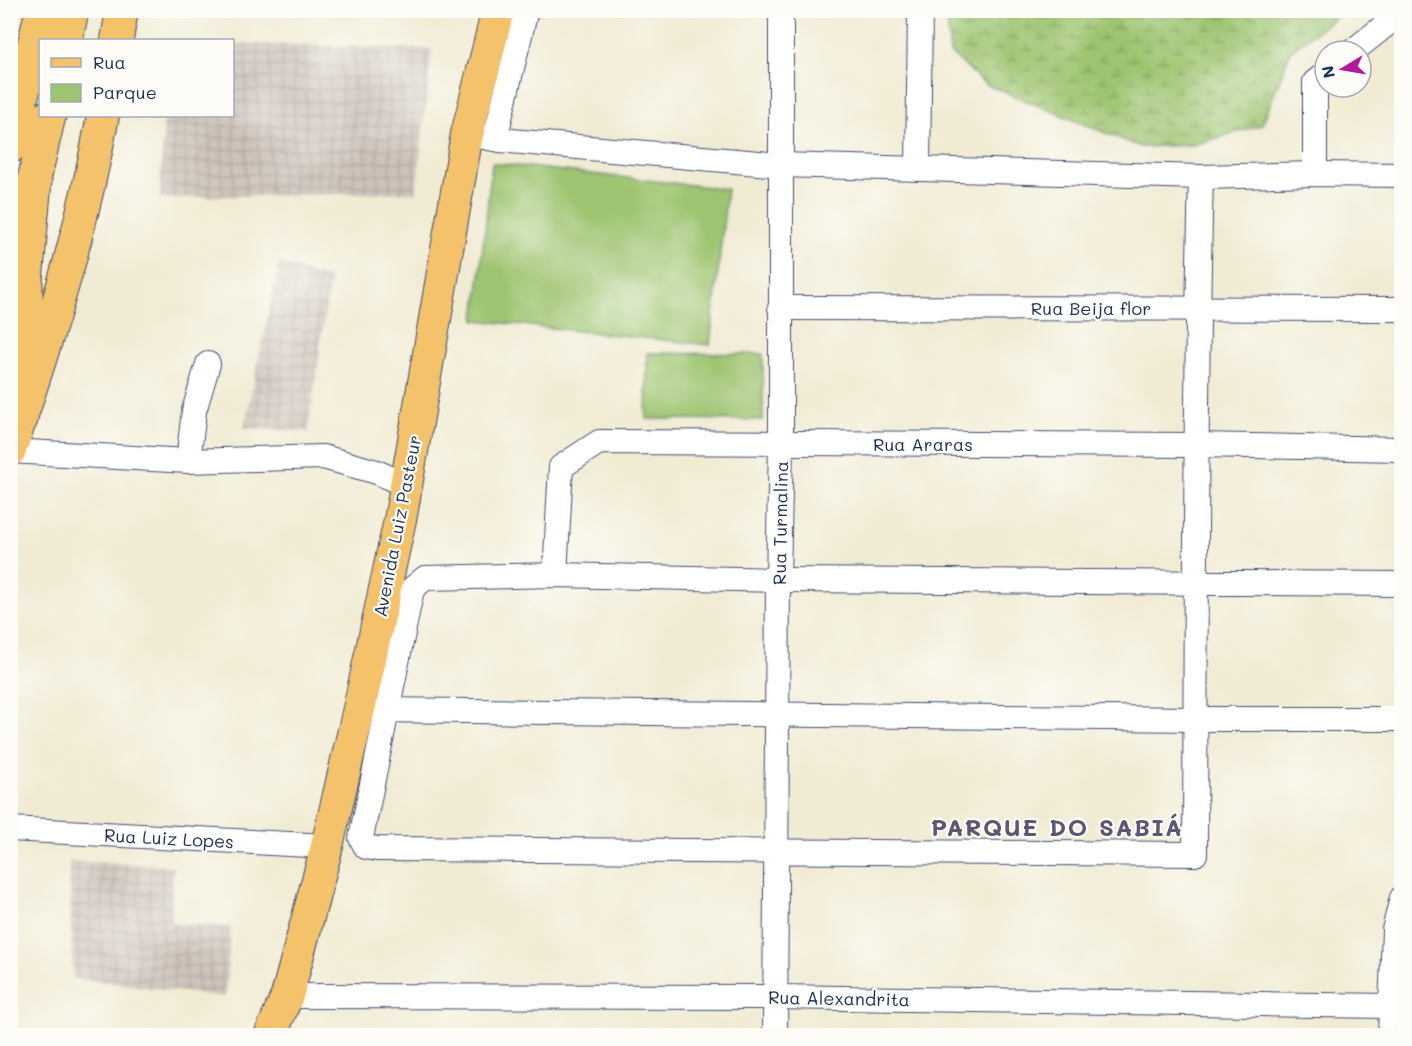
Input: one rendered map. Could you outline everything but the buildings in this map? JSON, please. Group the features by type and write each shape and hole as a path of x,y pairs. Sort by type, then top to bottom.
{"highway":[{"path":"10,147 42,10"},
{"path":"66,39 72,10"},
{"path":"10,266 35,181 49,117"},
{"path":"21,418 26,352 26,281 35,181"}],"main road":[{"path":"117,39 122,10"},
{"name":"Avenida Luiz Pasteur","path":"270,1035 287,996 327,846 372,710 407,486 481,136 498,10"},
{"path":"10,451 63,288 84,206 103,117"}],"street":[{"path":"526,10 481,136 781,165 1201,177 1401,174"},
{"name":"Rua Turmalina","path":"775,1035 781,444 781,10"},
{"path":"918,168 920,10"},
{"path":"1373,40 1391,31 1401,12"},
{"path":"1315,99 1315,174"},
{"path":"1201,177 1196,445 1196,583 1196,719 1195,854 377,849 366,846 361,838 372,710 412,589 425,579 555,575 778,580 1196,583 1401,584"},
{"name":"Rua Beija flor","path":"780,308 1401,309"},
{"path":"188,461 194,411 208,364"},
{"name":"Rua Araras","path":"555,575 561,467 599,442 1401,448"},
{"path":"10,451 188,461 323,457 377,472 407,486"},
{"path":"372,710 1401,719"},
{"name":"Rua Luiz Lopes","path":"10,829 327,846"},
{"path":"1390,1035 1394,930 1401,898"},
{"name":"Rua Alexandrita","path":"287,996 775,997 1391,1006"}],"shaded area":[{"path":"234,43 432,49 416,192 160,198 164,117 234,117"},
{"path":"279,263 330,279 308,432 244,428"},
{"path":"69,861 173,866 171,923 231,927 225,997 73,978"}],"green space":[{"path":"946,10 1345,11 1291,50 1262,125 1193,145 1140,147 985,84 950,53"},
{"path":"492,163 727,189 710,345 475,320"},
{"path":"647,353 763,354 763,420 646,419"}],"district":[{"name":"PARQUE DO SABIÁ","path":"1057,826"}]}
